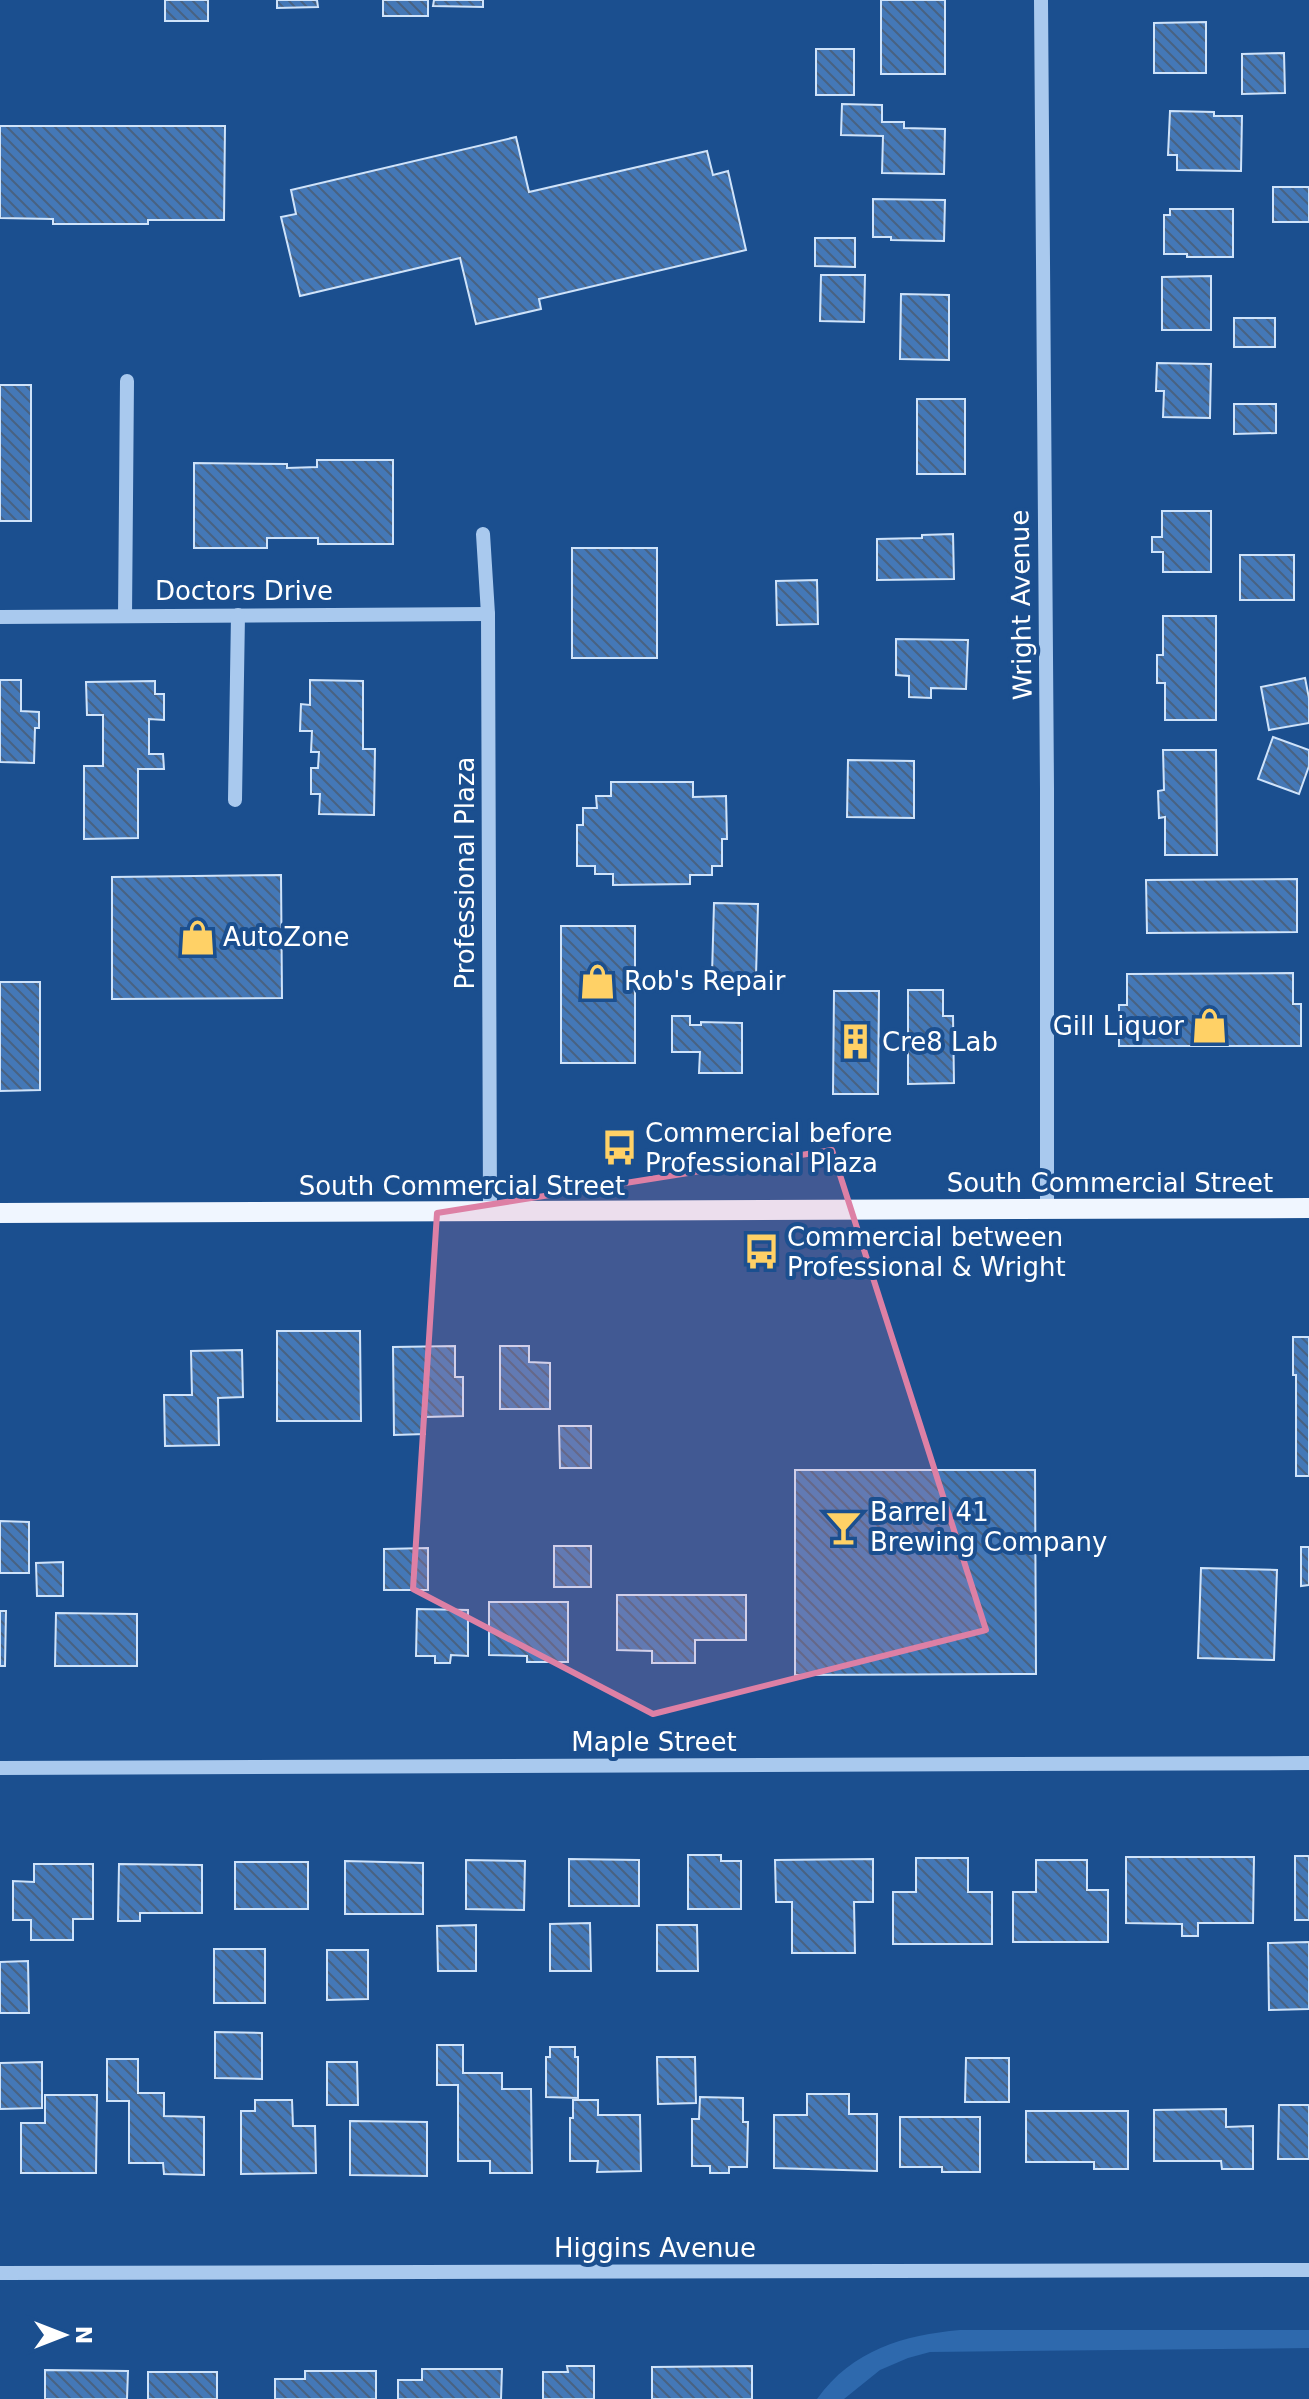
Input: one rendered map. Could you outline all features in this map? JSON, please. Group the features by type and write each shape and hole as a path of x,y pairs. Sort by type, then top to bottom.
{"main road":[{"name":"South Commercial Street","path":"0,1213 1309,1208"}],"street":[{"name":"Wright Avenue","path":"1041,0 1047,1210"},
{"path":"125,616 127,381"},
{"name":"Professional Plaza","path":"483,534 488,614 490,1212"},
{"name":"Doctors Drive","path":"0,617 488,614"},
{"path":"235,800 238,615"},
{"name":"Maple Street","path":"0,1768 1309,1763"},
{"name":"Higgins Avenue","path":"0,2273 1309,2270"}],"highlighted area":[{"path":"832,1150 986,1630 653,1714 413,1589 437,1213"}],"shaded area":[{"path":"960,2330 1309,2330 1309,2348 930,2352 880,2370 844,2399 817,2399 846,2368 881,2348 919,2336"}],"building":[{"path":"165,0 208,0 208,21 165,21"},
{"path":"277,0 317,0 318,7 277,8"},
{"path":"383,0 428,0 428,16 383,16"},
{"path":"434,0 483,0 483,7 433,6"},
{"path":"881,0 945,0 945,74 881,74"},
{"path":"1206,22 1206,73 1154,73 1154,23"},
{"path":"816,49 854,49 854,95 816,95"},
{"path":"1284,53 1285,93 1242,94 1242,54"},
{"path":"842,104 882,105 882,122 904,122 904,128 945,129 944,174 882,173 883,136 841,135"},
{"path":"1170,111 1242,116 1241,171 1177,170 1177,155 1168,155"},
{"path":"0,126 225,126 224,220 53,224 53,219 0,218"},
{"path":"516,137 529,192 707,151 713,175 728,171 746,250 539,299 541,309 476,324 460,258 300,296 281,217 296,214 291,190"},
{"path":"1273,187 1309,187 1309,222 1273,222"},
{"path":"873,199 945,200 944,241 873,237"},
{"path":"1170,209 1233,209 1233,257 1164,254 1164,215 1170,215"},
{"path":"815,238 855,238 855,267 815,266"},
{"path":"821,275 865,275 864,322 820,321"},
{"path":"1211,276 1211,330 1162,330 1162,277"},
{"path":"901,294 949,295 949,360 900,359"},
{"path":"1234,318 1275,318 1275,347 1234,347"},
{"path":"1157,363 1211,364 1210,418 1163,417 1164,391 1156,391"},
{"path":"0,385 31,385 31,521 0,521"},
{"path":"917,399 965,399 965,474 917,474"},
{"path":"1234,404 1276,404 1276,433 1234,434"},
{"path":"317,460 393,460 393,544 318,544 318,538 267,538 267,548 194,548 194,463 287,464 287,468 317,467"},
{"path":"1162,511 1211,511 1211,572 1163,572 1163,552 1152,552 1152,537 1162,537"},
{"path":"953,534 954,579 877,580 877,539"},
{"path":"572,548 657,548 657,658 572,658"},
{"path":"1240,555 1294,555 1294,600 1240,600"},
{"path":"817,580 818,624 777,625 776,581"},
{"path":"1163,616 1216,616 1216,720 1165,720 1165,683 1157,683 1157,655 1163,655"},
{"path":"896,639 968,640 966,689 931,688 931,698 909,697 909,676 896,675"},
{"path":"1305,678 1309,723 1269,730 1261,687"},
{"path":"0,680 21,680 21,711 39,712 39,728 35,728 34,763 0,762"},
{"path":"310,680 363,681 363,749 375,749 374,815 319,814 320,794 311,794 311,768 318,768 319,752 311,752 312,731 300,731 301,704 310,705"},
{"path":"155,681 155,694 164,694 164,720 149,719 149,754 163,754 164,769 138,769 138,838 84,839 84,766 103,766 103,715 87,715 86,682"},
{"path":"1273,737 1309,750 1309,766 1299,794 1258,779"},
{"path":"1163,750 1216,750 1217,855 1165,855 1165,817 1159,818 1158,791 1164,790"},
{"path":"848,760 914,761 914,818 847,817"},
{"path":"611,782 693,782 693,797 726,796 727,839 722,839 722,866 712,866 712,875 690,875 690,884 613,885 613,874 595,874 595,866 577,866 577,825 583,825 583,808 597,808 596,796 611,796"},
{"name":"AutoZone","path":"281,875 282,998 112,999 112,877"},
{"path":"1297,879 1297,932 1147,933 1146,880"},
{"path":"714,903 758,904 756,976 712,975"},
{"name":"Rob's Repair","path":"561,926 635,926 635,1063 561,1063"},
{"name":"Gill Liquor","path":"1293,973 1293,1004 1301,1004 1301,1046 1119,1046 1119,1005 1127,1005 1127,974"},
{"path":"0,982 40,982 40,1090 0,1091"},
{"path":"908,990 943,990 943,1016 953,1016 954,1083 908,1084"},
{"name":"Cre8 Lab","path":"834,991 879,991 878,1094 833,1094"},
{"path":"672,1016 690,1016 690,1025 701,1025 701,1022 742,1023 742,1073 699,1073 700,1052 672,1052"},
{"path":"277,1331 360,1331 361,1421 277,1421"},
{"path":"1293,1337 1309,1337 1309,1476 1296,1476"},
{"path":"455,1346 455,1377 463,1377 463,1416 425,1417 425,1434 394,1435 393,1347"},
{"path":"500,1346 529,1346 529,1362 550,1363 550,1409 500,1409"},
{"path":"242,1350 243,1397 218,1398 219,1445 165,1446 164,1395 192,1395 191,1351"},
{"path":"559,1426 591,1426 591,1468 560,1468"},
{"path":"795,1470 1035,1470 1036,1674 795,1675"},
{"path":"0,1521 29,1522 29,1573 0,1573"},
{"path":"554,1546 591,1546 591,1587 554,1587"},
{"path":"1301,1547 1309,1547 1309,1585 1301,1586"},
{"path":"428,1548 428,1590 384,1590 384,1549"},
{"path":"63,1562 63,1596 37,1596 36,1563"},
{"path":"1201,1568 1277,1570 1274,1660 1198,1658"},
{"path":"617,1595 746,1595 746,1640 695,1640 695,1663 652,1663 652,1651 617,1650"},
{"path":"489,1602 568,1602 568,1662 527,1662 527,1656 489,1655"},
{"path":"417,1609 468,1610 468,1656 451,1655 450,1663 435,1663 435,1656 416,1656"},
{"path":"0,1611 6,1611 5,1666 0,1666"},
{"path":"56,1613 137,1614 137,1666 55,1666"},
{"path":"688,1855 721,1855 721,1861 741,1861 741,1909 688,1909"},
{"path":"1295,1856 1309,1856 1309,1920 1295,1920"},
{"path":"1126,1857 1254,1857 1253,1923 1198,1923 1198,1936 1182,1936 1182,1924 1126,1923"},
{"path":"916,1858 968,1858 968,1892 992,1892 992,1944 893,1944 893,1892 916,1892"},
{"path":"569,1859 639,1860 639,1906 569,1906"},
{"path":"873,1859 873,1902 854,1902 855,1953 792,1953 792,1902 776,1902 775,1860"},
{"path":"466,1860 525,1861 524,1910 466,1909"},
{"path":"1036,1860 1087,1860 1087,1890 1108,1890 1108,1942 1013,1942 1013,1892 1036,1892"},
{"path":"345,1861 423,1863 423,1914 345,1914"},
{"path":"235,1862 308,1862 308,1909 235,1909"},
{"path":"34,1864 93,1864 93,1919 73,1919 73,1940 31,1940 31,1920 13,1920 13,1881 34,1882"},
{"path":"119,1864 202,1865 202,1913 140,1913 140,1921 118,1921"},
{"path":"590,1923 591,1971 550,1971 550,1924"},
{"path":"476,1925 476,1971 438,1971 437,1926"},
{"path":"657,1925 697,1925 698,1971 657,1971"},
{"path":"1309,1942 1309,2009 1269,2010 1268,1943"},
{"path":"214,1949 265,1949 265,2003 214,2003"},
{"path":"327,1950 368,1950 368,1999 327,2000"},
{"path":"28,1961 29,2013 0,2013 0,1962"},
{"path":"215,2032 262,2033 262,2079 215,2078"},
{"path":"437,2045 463,2045 463,2073 502,2073 502,2089 531,2089 532,2173 490,2173 490,2161 458,2161 458,2085 437,2085"},
{"path":"550,2047 575,2047 575,2057 578,2057 578,2098 546,2097 546,2057 550,2057"},
{"path":"657,2057 695,2057 696,2103 658,2104"},
{"path":"966,2058 1009,2058 1009,2102 965,2102"},
{"path":"107,2059 138,2059 138,2093 164,2093 164,2116 204,2117 204,2175 164,2174 163,2163 129,2163 129,2101 107,2101"},
{"path":"42,2062 42,2108 0,2109 0,2063"},
{"path":"327,2062 357,2062 358,2105 327,2105"},
{"path":"807,2094 849,2094 849,2114 877,2114 877,2171 774,2168 774,2115 807,2115"},
{"path":"45,2095 97,2095 96,2173 21,2173 21,2123 45,2123"},
{"path":"700,2097 743,2098 743,2122 748,2122 747,2167 729,2167 729,2173 710,2173 710,2166 692,2166 692,2119 699,2119"},
{"path":"255,2100 292,2100 293,2126 315,2126 316,2173 241,2174 241,2111 255,2111"},
{"path":"573,2100 598,2100 598,2115 640,2115 641,2171 597,2172 598,2161 570,2161"},
{"path":"1279,2105 1309,2105 1309,2159 1278,2159"},
{"path":"1226,2109 1226,2127 1253,2126 1253,2169 1222,2169 1221,2161 1154,2161 1154,2110"},
{"path":"1026,2111 1128,2111 1128,2169 1094,2169 1094,2162 1026,2162"},
{"path":"900,2117 980,2117 980,2172 942,2172 942,2167 900,2167"},
{"path":"350,2121 427,2122 427,2176 350,2175"},
{"path":"567,2366 594,2366 594,2399 543,2399 543,2372 568,2372"},
{"path":"752,2366 752,2399 652,2399 652,2367"},
{"path":"422,2369 502,2369 501,2399 398,2399 398,2380 422,2380"},
{"path":"45,2370 128,2371 127,2399 45,2399"},
{"path":"305,2371 376,2371 376,2399 275,2399 275,2379 305,2379"},
{"path":"148,2372 217,2372 217,2399 148,2399"}],"place":[{"name":"AutoZone","path":"197,937"},
{"name":"Rob's Repair","path":"598,981"},
{"name":"Gill Liquor","path":"1210,1026"},
{"name":"Cre8 Lab","path":"856,1042"},
{"name":"Commercial before Professional Plaza","path":"619,1148"},
{"name":"Commercial between Professional & Wright","path":"761,1252"},
{"name":"Barrel 41 Brewing Company","path":"844,1527"}]}
